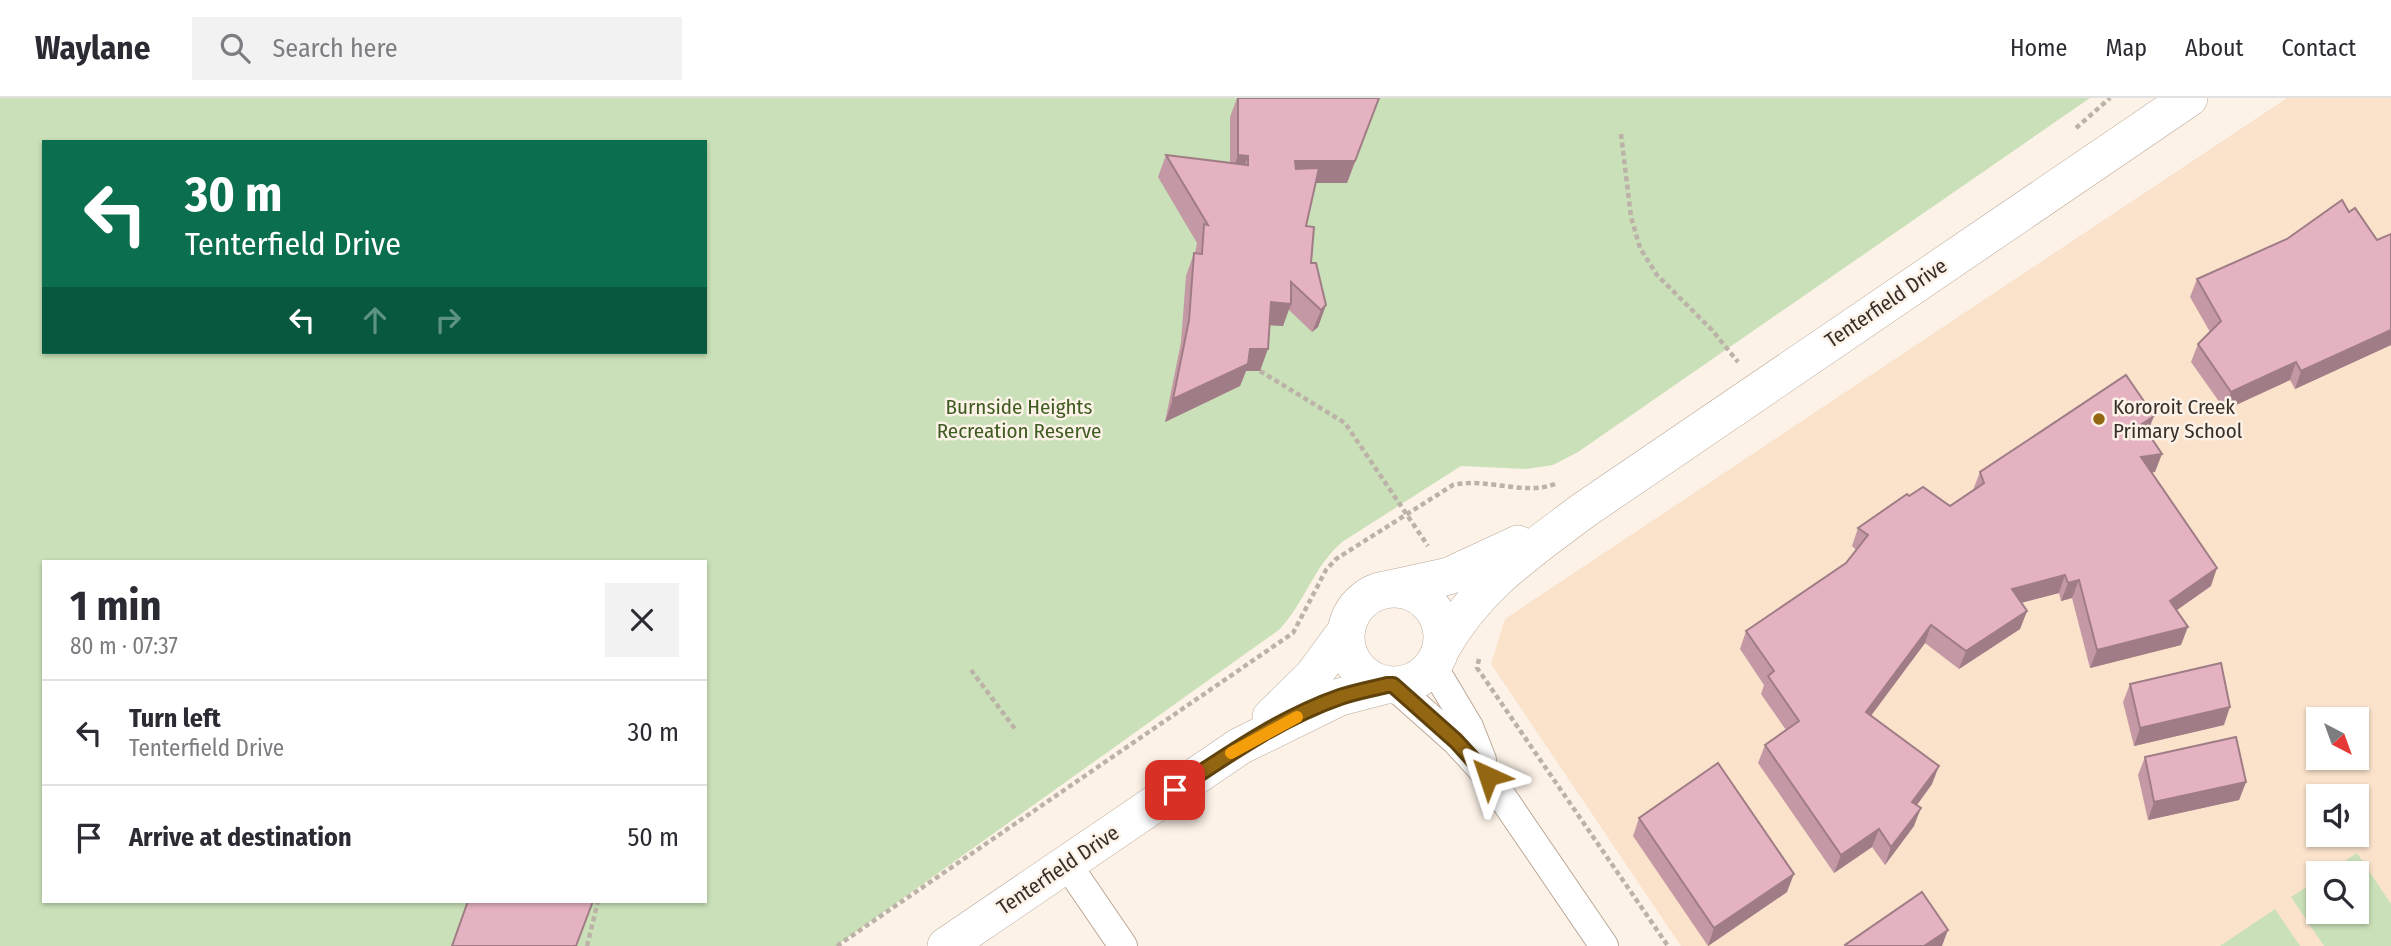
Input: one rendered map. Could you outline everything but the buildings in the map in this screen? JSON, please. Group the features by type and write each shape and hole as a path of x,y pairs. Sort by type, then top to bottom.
{"street":[{"name":"Tenterfield Drive","path":"1437,657 1458,618 1485,589 1520,558 1584,510 2189,98"},
{"name":"Tenterfield Drive","path":"1394,588 1448,576 1584,510"},
{"path":"1390,685 1417,679 1437,657 1442,634 1432,607 1422,597 1394,588 1365,598 1354,610 1346,631 1348,654 1356,668 1367,678 1390,685 1456,741 1488,776 1604,946"},
{"name":"Tenterfield Drive","path":"1240,747 1298,693 1346,631"},
{"path":"1437,657 1488,776"},
{"name":"Tenterfield Drive","path":"946,946 1240,747 1340,697 1390,685"},
{"path":"1068,864 1123,946"}],"path":[{"path":"2069,134 2110,98"},
{"path":"1621,134 1632,217 1640,248 1657,275 1712,330 1738,362"},
{"path":"1726,370 1749,354"},
{"path":"1260,371 1345,423 1407,514"},
{"path":"837,946 1293,634 1329,565 1407,514 1453,485 1466,482 1535,489 1560,481"},
{"path":"971,670 1015,729"},
{"path":"1482,675 1668,946"},
{"path":"587,946 598,903"}],"shaded area":[{"name":"Kororoit Creek Primary School","path":"2287,98 2391,98 2391,946 1681,946 1491,664 1505,619"}],"green space":[{"name":"Burnside Heights Recreation Reserve","path":"0,98 2090,98 1578,452 1553,465 1526,469 1461,466 1342,542 1324,562 1280,629 836,946 0,946"},
{"path":"2357,853 2362,861 2345,861"},
{"path":"2369,871 2391,904 2391,946 2324,946 2309,924 2369,924"},
{"path":"2306,887 2306,919 2291,897"},
{"path":"2275,909 2300,946 2220,946"}],"slow traffic":[{"path":"1231,753 1297,717"}],"place":[{"name":"Kororoit Creek Primary School","path":"2099,419"}],"route":[{"path":"1175,790 1240,747 1311,710 1340,697 1387,685 1393,685 1456,741 1488,776"}]}
